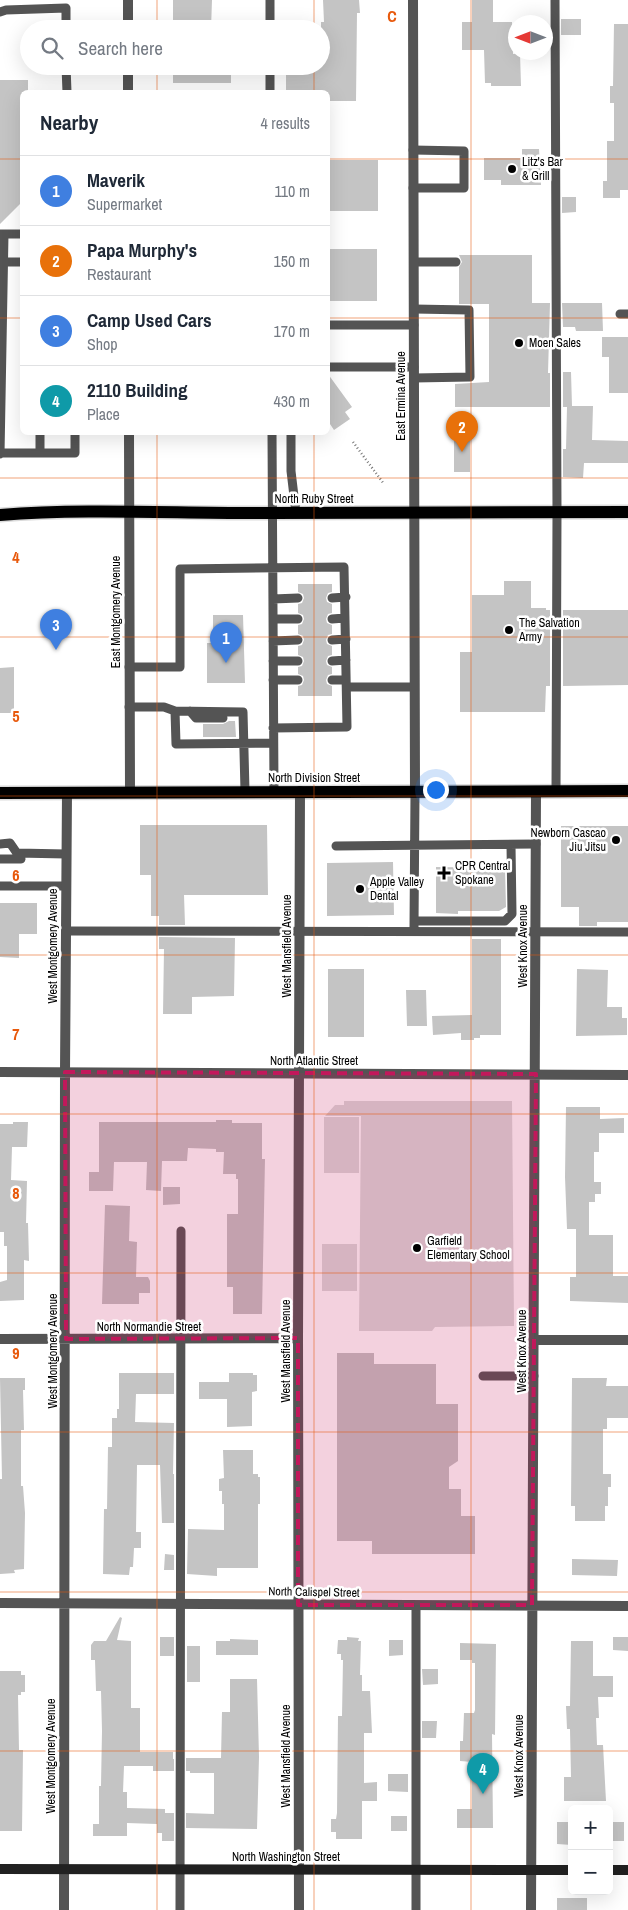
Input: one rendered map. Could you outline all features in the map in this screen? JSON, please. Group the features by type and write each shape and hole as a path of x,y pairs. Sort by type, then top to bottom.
{"main road":[{"name":"North Ruby Street","path":"0,515 129,512 628,512"},
{"name":"North Division Street","path":"0,793 300,791 536,793 628,791"},
{"name":"North Washington Street","path":"0,1869 568,1870"},
{"path":"613,1870 628,1870"}],"street":[{"path":"128,0 128,20"},
{"name":"East Ermina Avenue","path":"413,0 415,793"},
{"path":"128,75 128,90"},
{"name":"East Montgomery Avenue","path":"129,435 130,792"},
{"name":"West Mansfield Avenue","path":"299,1910 298,1338 300,791"},
{"name":"West Montgomery Avenue","path":"64,1910 67,793"},
{"name":"West Knox Avenue","path":"531,1910 536,793"},
{"name":"North Atlantic Street","path":"0,1072 628,1074"},
{"name":"North Normandie Street","path":"0,1338 181,1340 298,1338"},
{"path":"534,1340 628,1340"},
{"name":"North Calispel Street","path":"0,1603 628,1606"}],"lane":[{"path":"270,0 270,20"},
{"path":"555,0 556,792"},
{"path":"0,12 6,10 66,8 66,20"},
{"path":"66,75 67,90"},
{"path":"270,75 270,90"},
{"path":"413,150 464,150 464,188 413,188"},
{"path":"20,234 2,234 4,262 1,454 75,453 75,435"},
{"path":"4,262 20,262"},
{"path":"414,262 456,262"},
{"path":"330,367 470,376 469,310 414,310"},
{"path":"330,325 414,325"},
{"path":"40,435 40,453"},
{"path":"272,435 274,791"},
{"path":"291,435 291,471 296,513"},
{"path":"129,667 180,667 180,570 344,567 347,727 274,728"},
{"path":"332,598 346,597"},
{"path":"273,599 298,598"},
{"path":"332,619 345,618"},
{"path":"273,620 298,619"},
{"path":"332,640 346,639"},
{"path":"273,640 298,640"},
{"path":"332,661 346,660"},
{"path":"273,661 298,661"},
{"path":"273,680 298,680"},
{"path":"332,680 346,683 414,687"},
{"path":"129,708 164,707 176,711 243,712 245,791"},
{"path":"176,711 176,744 274,743"},
{"path":"414,926 415,793"},
{"path":"0,844 10,843 21,859 0,859"},
{"path":"336,846 536,844"},
{"path":"66,931 300,931 505,921 512,914 511,845"},
{"path":"16,853 66,854"},
{"path":"0,886 66,886"},
{"path":"414,926 536,931 628,932"},
{"path":"180,1910 181,1231"},
{"path":"483,1376 534,1376"},
{"path":"416,1606 416,1910"}],"path":[{"path":"353,442 384,484"}],"highlighted area":[{"path":"65,1072 536,1074 532,1605 298,1605 298,1338 66,1339"}],"shaded area":[{"path":"344,1101 512,1101 514,1326 435,1327 432,1331 359,1331 361,1116 325,1116 335,1105 344,1105"},
{"path":"324,1117 359,1117 359,1173 324,1173"},
{"path":"322,1244 357,1244 357,1291 322,1291"}],"building":[{"path":"173,0 212,0 211,20 173,20"},
{"path":"323,0 359,0 360,13 357,13 356,101 330,101 330,90 286,90 286,75 330,75 330,20 324,20"},
{"path":"472,0 493,0 493,22 508,22 508,60 520,60 521,86 491,86 491,83 485,83 484,50 462,50 462,22 472,22"},
{"path":"561,19 581,19 581,35 561,35"},
{"path":"614,24 628,24 628,190 620,190 620,198 603,198 603,181 607,181 607,141 614,141 614,103 610,103 610,86 613,86"},
{"path":"173,75 231,75 231,83 173,83"},
{"path":"0,80 28,80 28,90 20,90 20,204 0,224"},
{"name":"Litz's Bar & Grill","path":"522,149 539,149 541,185 501,185 501,180 484,180 484,158 522,158"},
{"path":"330,160 378,160 378,211 330,211"},
{"path":"562,197 576,197 576,212 562,213"},
{"path":"330,249 377,249 377,301 330,301"},
{"name":"Moen Sales","path":"459,255 532,255 532,303 550,303 548,373 550,373 550,407 455,407 455,384 489,382 489,304 459,304 459,267 462,262"},
{"path":"562,303 602,303 603,331 576,331 575,327 563,327"},
{"path":"602,337 628,337 628,393 609,393 609,357 602,357"},
{"path":"563,372 571,372 572,406 593,406 592,440 628,441 628,463 584,463 583,478 563,477 563,449 566,449 567,407 563,407"},
{"path":"330,377 352,407 345,412 350,419 334,430 330,424"},
{"path":"454,431 470,431 470,472 454,472"},
{"name":"The Salvation Army","path":"504,581 531,581 531,608 546,608 546,610 550,610 550,686 546,686 545,712 460,712 460,652 472,652 472,595 504,595"},
{"path":"298,584 332,584 332,592 328,593 326,598 327,602 332,604 332,613 328,614 326,619 327,623 332,625 332,634 328,635 326,640 327,644 332,646 332,655 328,656 326,661 327,665 332,667 332,674 328,675 326,680 327,684 332,686 332,696 298,696 298,686 302,685 304,680 303,676 298,674 298,667 302,666 304,661 303,657 298,655 298,646 302,645 304,640 303,636 298,634 298,625 302,624 304,619 303,615 298,613 298,604 302,603 304,598 303,594 298,592"},
{"path":"563,610 628,610 628,685 563,686"},
{"path":"213,615 243,615 245,683 207,683 207,643 213,643"},
{"path":"14,667 14,713 0,713 0,668"},
{"path":"235,721 236,737 203,737 203,724 223,724"},
{"path":"140,825 267,825 268,895 184,895 185,925 159,925 159,916 151,916 151,875 140,875"},
{"path":"561,826 628,826 628,922 597,922 597,926 579,926 579,907 561,907"},
{"name":"Apple Valley Dental","path":"393,862 394,915 327,916 327,863"},
{"path":"436,867 505,868 506,907 499,911 458,911 458,914 436,913"},
{"path":"0,903 37,903 37,934 19,934 19,958 0,957"},
{"path":"159,937 235,938 234,996 192,997 192,1014 163,1014 164,949 159,949"},
{"path":"472,939 501,939 501,1035 480,1035 480,1038 474,1038 474,1040 461,1040 461,1033 433,1035 432,1016 472,1015"},
{"path":"328,969 364,969 364,1037 328,1037"},
{"path":"577,969 608,970 607,1007 622,1007 622,1018 627,1018 627,1035 576,1036"},
{"path":"406,990 426,990 427,1026 407,1026"},
{"path":"566,1107 600,1107 600,1119 624,1118 624,1133 599,1133 599,1152 594,1152 594,1182 601,1182 601,1194 595,1194 595,1202 589,1202 589,1235 613,1235 613,1276 628,1276 628,1303 570,1301 570,1277 576,1277 576,1229 567,1229 565,1177"},
{"path":"216,1120 232,1120 232,1123 262,1123 262,1159 265,1159 262,1314 233,1314 233,1287 227,1287 227,1214 238,1214 238,1179 236,1179 236,1174 223,1174 224,1152 216,1152 216,1149 188,1148 187,1161 162,1161 161,1191 146,1190 147,1162 114,1162 113,1191 89,1191 89,1172 99,1172 99,1122 216,1122"},
{"path":"13,1122 28,1122 27,1147 12,1147 11,1180 27,1181 26,1223 28,1223 29,1261 24,1260 24,1300 0,1301 0,1282 7,1280 7,1246 4,1246 4,1232 0,1232 0,1124 13,1124"},
{"path":"163,1187 180,1187 180,1204 163,1205"},
{"path":"105,1205 130,1206 129,1241 137,1242 136,1277 148,1277 150,1281 150,1293 139,1293 139,1304 102,1304"},
{"path":"337,1353 374,1353 374,1364 436,1364 436,1404 458,1404 458,1461 449,1467 449,1489 461,1489 461,1516 475,1516 475,1554 372,1554 372,1541 337,1541"},
{"path":"119,1373 174,1373 174,1394 136,1394 135,1422 174,1423 174,1523 162,1523 160,1465 137,1465 136,1532 141,1532 141,1548 134,1548 133,1567 130,1567 129,1575 103,1574 104,1509 107,1509 108,1447 112,1447 112,1418 117,1418 117,1409 119,1409"},
{"path":"229,1373 253,1373 253,1375 257,1375 257,1391 252,1392 252,1426 227,1427 227,1399 199,1399 199,1382 229,1382"},
{"path":"0,1378 25,1378 25,1390 23,1390 24,1430 21,1430 21,1486 23,1486 25,1513 24,1569 14,1570 15,1573 0,1574 0,1479 2,1479"},
{"path":"572,1378 607,1378 606,1386 628,1386 628,1418 607,1418 607,1429 603,1429 603,1474 611,1474 611,1487 608,1487 608,1506 605,1506 605,1521 575,1521 575,1506 571,1506"},
{"path":"223,1450 253,1450 253,1474 258,1474 258,1477 260,1477 258,1568 217,1568 217,1576 187,1574 188,1529 224,1530 224,1504 222,1504 222,1491 219,1491 219,1479 224,1478"},
{"path":"165,1554 174,1555 174,1570 164,1570"},
{"path":"572,1559 618,1560 617,1576 572,1575"},
{"path":"120,1617 122,1618 117,1640 131,1641 131,1708 140,1708 140,1752 173,1752 174,1759 174,1771 153,1771 153,1766 124,1766 123,1792 127,1792 127,1808 165,1809 165,1813 174,1813 174,1841 162,1841 162,1833 157,1833 157,1824 127,1823 127,1836 93,1836 93,1824 99,1824 102,1731 101,1691 96,1691 95,1660 91,1660 91,1645 94,1641 106,1641"},
{"path":"160,1637 174,1637 174,1656 160,1656"},
{"path":"347,1637 359,1638 358,1641 361,1641 360,1675 362,1675 362,1691 370,1691 372,1733 364,1733 364,1783 377,1782 377,1801 362,1801 362,1839 336,1839 336,1832 331,1832 331,1819 336,1819 337,1813 338,1716 342,1716 343,1660 341,1660 341,1654 337,1654 338,1640 347,1640"},
{"path":"613,1637 628,1637 628,1651 613,1650"},
{"path":"230,1639 258,1640 258,1655 216,1655 216,1641 230,1641"},
{"path":"389,1640 403,1640 403,1655 389,1656"},
{"path":"571,1641 593,1641 593,1676 613,1676 613,1697 598,1697 599,1718 596,1718 597,1745 603,1745 606,1801 564,1801 564,1777 571,1777 570,1729 567,1729 566,1706 570,1706"},
{"path":"460,1643 496,1644 495,1735 492,1734 493,1828 457,1828 457,1809 472,1809 472,1762 460,1761 460,1741 463,1741 464,1713 474,1713 475,1710 475,1663 472,1663 472,1660 460,1660"},
{"path":"187,1646 200,1646 200,1682 187,1682"},
{"path":"422,1669 438,1669 438,1684 423,1685"},
{"path":"0,1671 21,1671 21,1675 25,1675 25,1692 21,1692 21,1695 18,1695 19,1750 23,1750 22,1831 0,1831"},
{"path":"230,1679 257,1679 259,1757 257,1829 186,1828 186,1813 214,1814 214,1773 190,1773 190,1771 186,1771 186,1758 221,1758 222,1712 230,1712"},
{"path":"422,1721 437,1721 436,1738 422,1738"},
{"path":"388,1774 408,1774 408,1792 388,1791"},
{"path":"391,1816 407,1816 407,1831 391,1831"},
{"path":"557,1822 568,1822 568,1845 557,1844"},
{"path":"613,1822 624,1822 624,1841 613,1841"},
{"path":"557,1898 587,1898 587,1910 557,1910"}],"place":[{"name":"Litz's Bar & Grill","path":"512,169"},
{"name":"Moen Sales","path":"519,343"},
{"name":"Papa Murphy's","path":"462,452"},
{"name":"The Salvation Army","path":"509,630"},
{"name":"Camp Used Cars","path":"56,650"},
{"name":"Maverik","path":"226,663"},
{"name":"Newborn Cascao Jiu Jitsu","path":"616,840"},
{"name":"CPR Central Spokane","path":"444,873"},
{"name":"Apple Valley Dental","path":"360,889"},
{"name":"Garfield Elementary School","path":"417,1248"},
{"name":"2110 Building","path":"483,1794"}]}
